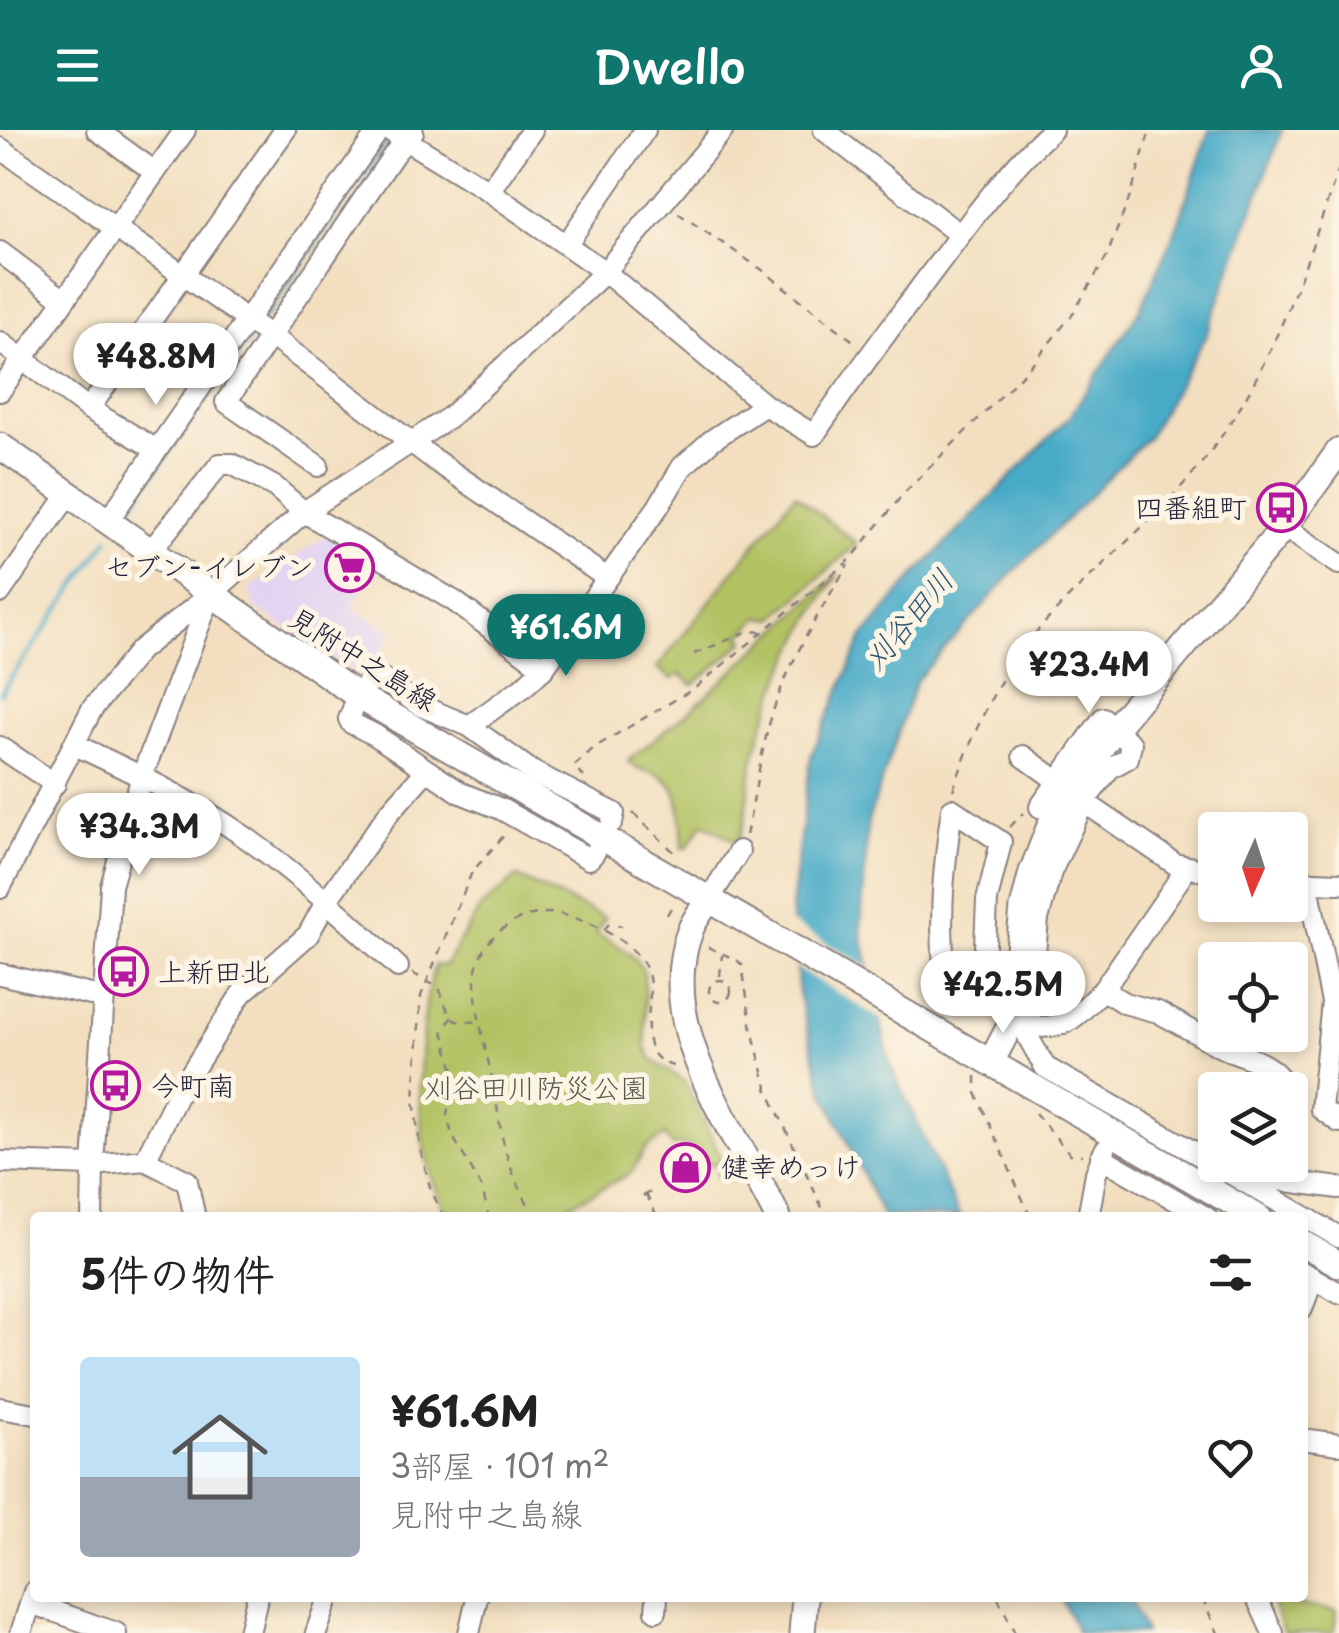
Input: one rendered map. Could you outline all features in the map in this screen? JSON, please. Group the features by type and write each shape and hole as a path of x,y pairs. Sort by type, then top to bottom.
{"main road":[{"name":"見附中之島線","path":"0,446 358,696 959,1044 985,1067"},
{"path":"1248,1212 985,1067 1012,1022 1018,940 1032,872 1056,813 1115,728 1284,527 1339,451"},
{"path":"710,898 694,922 686,947 684,1010 700,1070 772,1212"},
{"path":"1308,1246 1339,1264"},
{"path":"802,1633 805,1602"}],"street":[{"path":"98,130 155,172"},
{"path":"0,390 186,130"},
{"path":"89,409 285,130"},
{"path":"106,522 379,130"},
{"path":"489,191 532,130"},
{"path":"566,245 645,130"},
{"path":"0,888 92,709 140,650 210,596 304,512 450,416 605,272 723,130"},
{"path":"824,130 960,235"},
{"path":"318,466 226,402 394,154 403,133 605,272 764,405 814,436 960,235 1052,130"},
{"path":"0,148 607,578"},
{"path":"0,252 64,300"},
{"path":"0,342 89,409 157,450"},
{"path":"469,726 544,668 682,467 712,440 764,405"},
{"path":"150,552 220,464 232,464 275,487 304,512 454,601 544,668"},
{"path":"4,578 68,494"},
{"path":"1284,527 1339,564"},
{"path":"92,1212 111,886 142,776 210,596"},
{"path":"595,852 588,859 426,771 375,735 351,724 349,719 358,696 372,678 380,677 419,705 469,726 533,772 614,813 612,822"},
{"path":"75,745 142,776 244,837 327,900 398,967"},
{"path":"0,747 55,784"},
{"path":"1022,756 1069,793 1175,864 1198,870"},
{"path":"145,1160 180,1092 242,993 308,935 327,900 388,814 426,771"},
{"path":"1040,806 1069,793"},
{"path":"1069,793 1040,905 1028,1036 1044,1068 1198,1155"},
{"path":"952,802 1000,842 986,900 983,993 960,992 957,1000 948,996 944,974 941,889 952,802"},
{"path":"710,898 739,852"},
{"path":"1030,1026 1063,1026 1104,990 1188,868"},
{"path":"1308,881 1339,883"},
{"path":"1308,917 1332,1002 1321,1109 1339,1122"},
{"path":"0,974 104,998"},
{"path":"1104,990 1124,1003 1158,1012 1198,1030"},
{"path":"1242,1052 1276,1072"},
{"path":"1089,1212 1103,1153 1198,1212"},
{"path":"0,1162 92,1165 145,1160 187,1181 194,1212"},
{"path":"1263,1182 1305,1212"},
{"path":"1297,1182 1339,1188"},
{"path":"1308,1214 1339,1237"},
{"path":"1308,1275 1339,1293"},
{"path":"0,1408 30,1413"},
{"path":"1308,1439 1339,1444"},
{"path":"21,1633 31,1602"},
{"path":"45,1602 116,1633"},
{"path":"248,1633 257,1602"},
{"path":"316,1633 327,1602"},
{"path":"469,1633 476,1602"},
{"path":"1259,1602 1273,1633"}],"path":[{"path":"739,852 777,699 793,661 851,559 904,493 1028,369 1072,315 1106,258 1150,130"},
{"path":"952,802 968,747 1025,646 1179,490 1236,414 1285,318 1339,168"},
{"path":"664,205 761,268 870,354"},
{"path":"591,786 574,766 595,748 695,688 851,559"},
{"path":"694,654 748,631 763,632"},
{"path":"633,813 674,851"},
{"path":"441,1212 420,1148 414,1098 420,996 472,872 510,831"},
{"path":"667,915 673,904"},
{"path":"532,1212 509,1163 475,980 485,948 504,928 522,918 546,913 565,915 632,950 648,973 648,1040 652,1052 664,1064 679,1067"},
{"path":"603,932 608,924 622,926"},
{"path":"702,945 742,965 752,1030 768,1091 824,1212"},
{"path":"720,980 723,953"},
{"path":"426,980 439,988 452,1017 463,1023 480,1022"},
{"path":"720,980 731,986 728,1000 718,1002 709,991 713,982 720,980"},
{"path":"698,993 709,991"},
{"path":"972,1009 991,1015"},
{"path":"452,1017 443,1030 454,1071 447,1115 452,1134 482,1188 488,1212"},
{"path":"985,1067 974,1079 976,1093 1028,1212"},
{"path":"1031,1108 1070,1154"},
{"path":"655,1212 645,1195 657,1189"},
{"path":"1000,1602 1015,1633"},
{"path":"1204,1602 1218,1633"}],"shaded area":[{"path":"330,532 363,550 361,558 378,569 351,607 393,632 374,662 360,675 254,607 249,589"}],"green space":[{"path":"795,494 857,544 773,619 760,617 741,635 745,641 693,685 680,674 672,679 657,668"},
{"path":"838,574 811,617 778,685 754,758 737,842 703,823 687,848 683,848 679,806 672,786 666,779 628,761 692,709"},
{"name":"刈谷田川防災公園","path":"517,877 605,918 596,934 623,949 644,972 646,1047 651,1059 685,1082 732,1180 718,1178 716,1163 708,1165 689,1146 672,1146 665,1135 646,1148 631,1173 564,1208 565,1212 447,1212 431,1175 422,1132 420,1065 425,1012 435,965 445,966 480,908"},
{"path":"1271,1602 1337,1611 1333,1633 1284,1633"}],"water":[{"name":"刈谷田川","path":"1209,130 1282,130 1206,336 1148,437 1008,578 916,681 868,821 861,930 890,1064 958,1212 881,1212 823,1090 799,996 791,906 811,756 863,637 915,575 1069,417 1141,308 1178,224"},
{"path":"1063,1602 1132,1602 1145,1633 1078,1633"}],"pier":[{"path":"788,921 875,971 886,1022 791,965"}],"waterway":[{"path":"264,318 386,143"},
{"path":"123,518 249,339"},
{"path":"0,694 109,538"}],"place":[{"name":"四番組町","path":"1282,508"},
{"name":"セブン-イレブン","path":"349,567"},
{"name":"上新田北","path":"123,972"},
{"name":"今町南","path":"116,1086"},
{"name":"健幸めっけ","path":"686,1167"}]}
